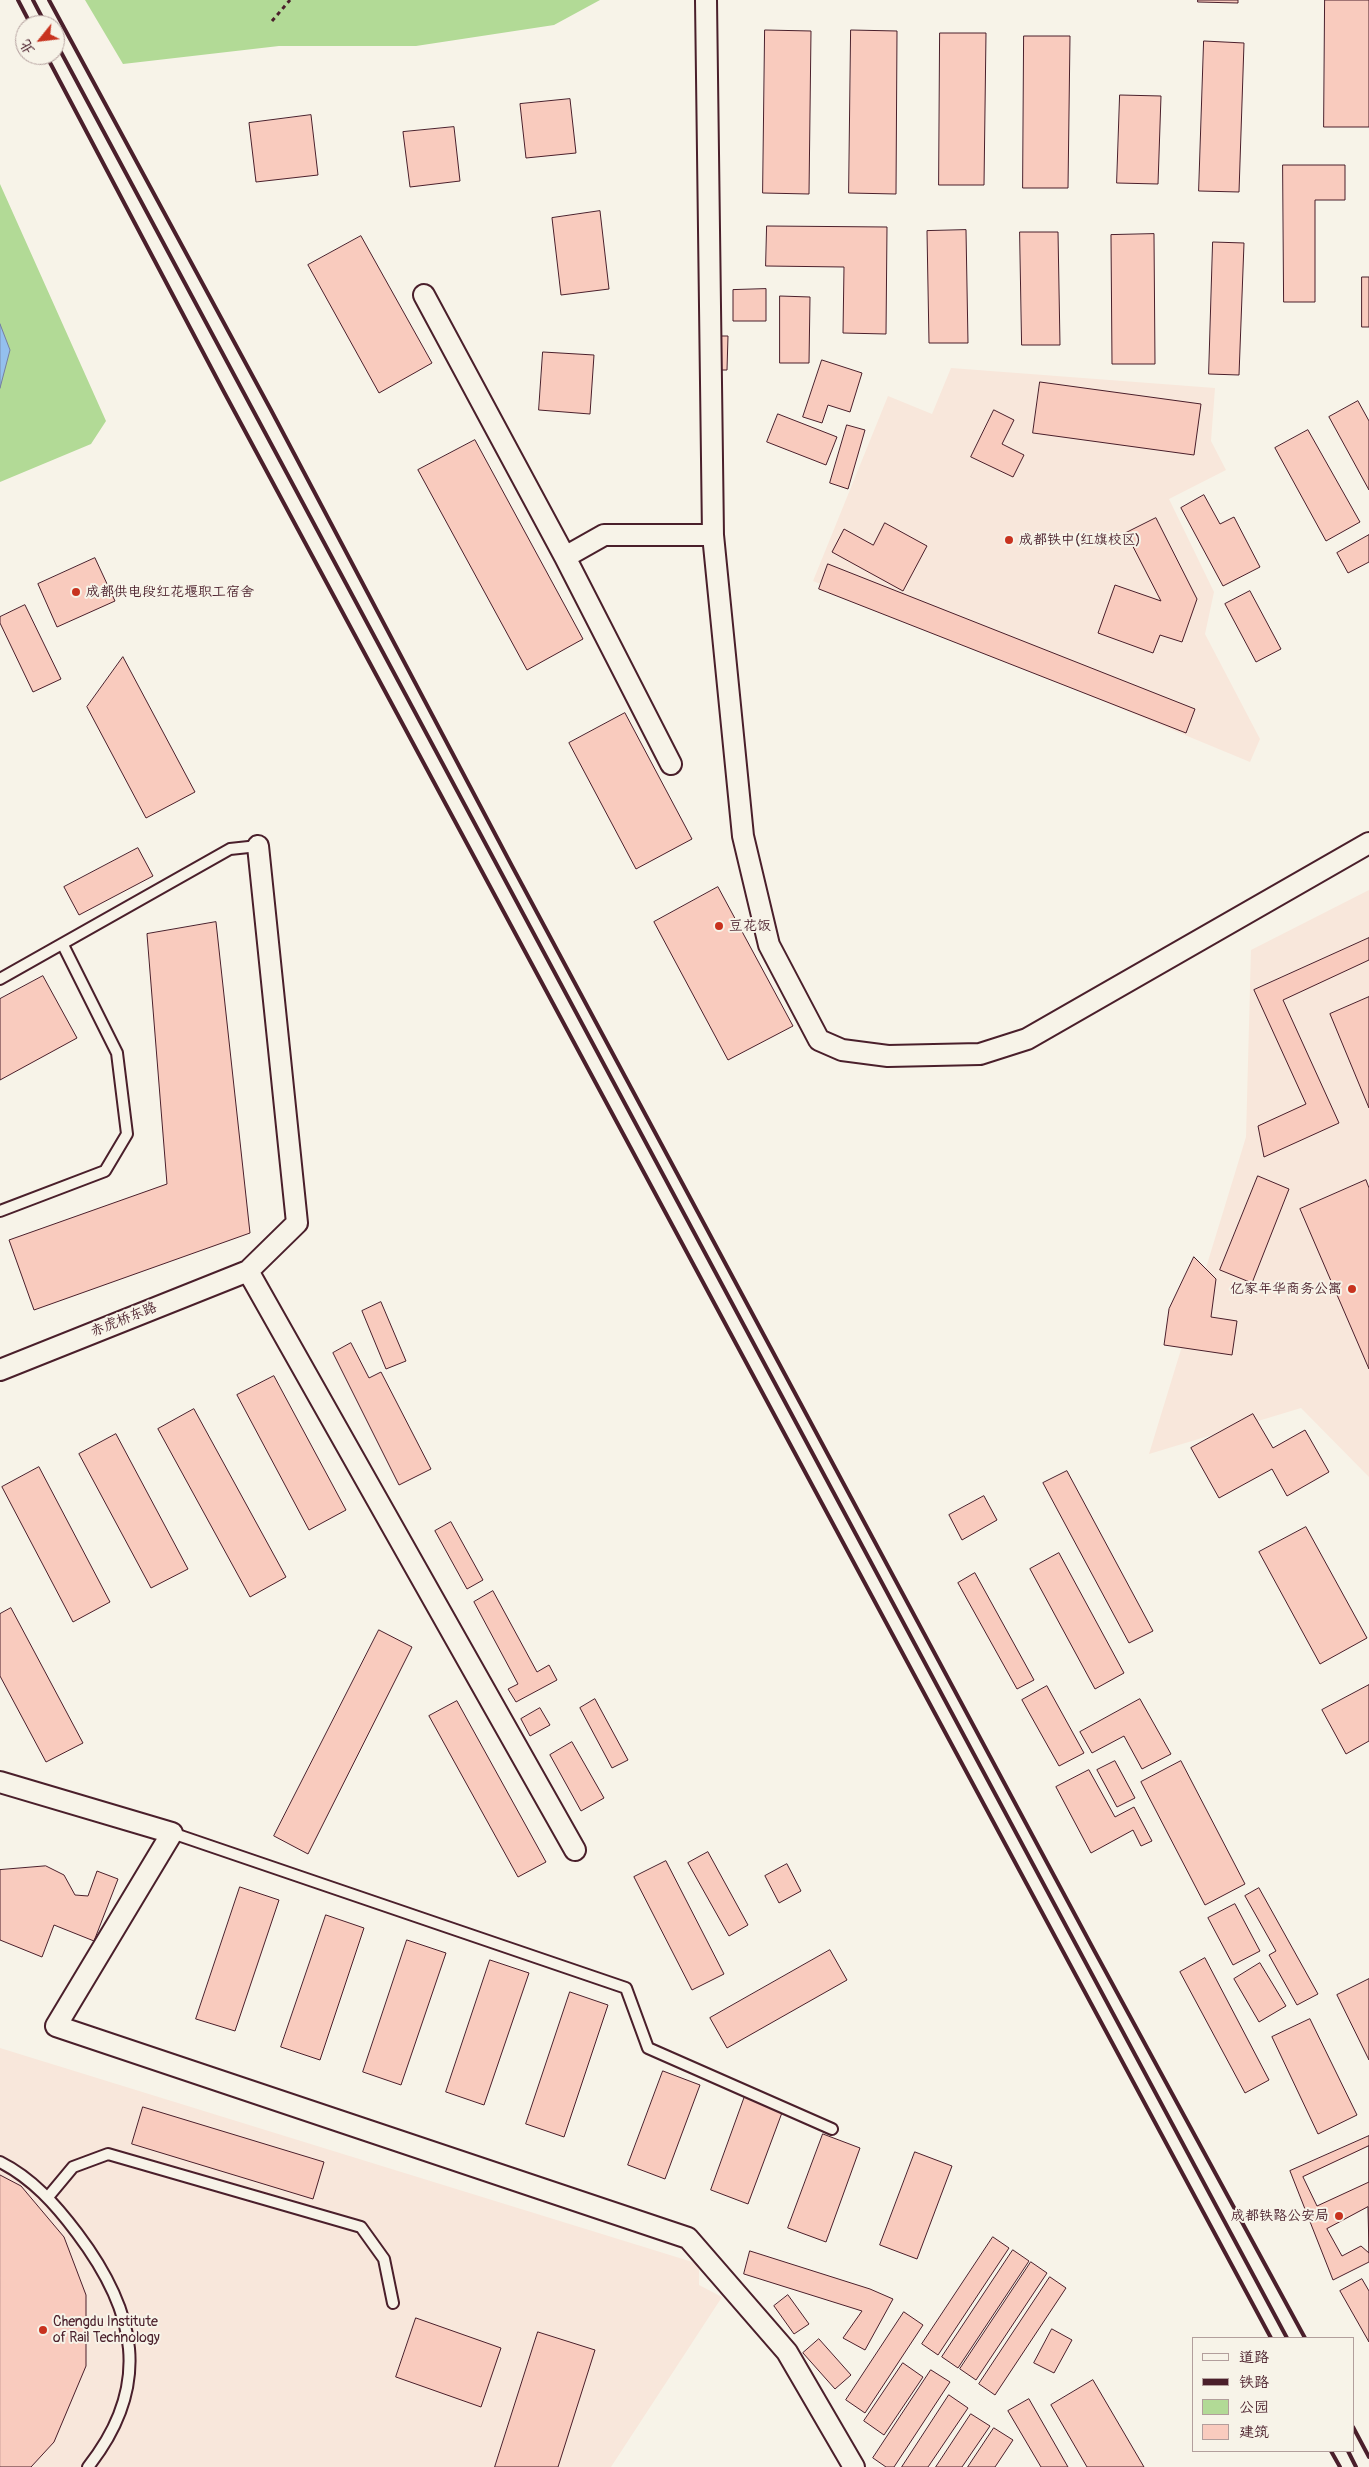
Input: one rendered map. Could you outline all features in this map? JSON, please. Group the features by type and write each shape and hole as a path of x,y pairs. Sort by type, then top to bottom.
{"street":[{"path":"706,0 713,536 743,836 769,945 819,1040 842,1050 888,1056 980,1054 1026,1039 1369,843"},
{"path":"424,295 564,557 671,764"},
{"path":"564,557 604,535 713,536"},
{"path":"258,846 297,1223 248,1271 575,1850"},
{"name":"赤虎桥东路","path":"0,1370 248,1271"},
{"path":"0,1782 172,1833 56,2026 688,2238 787,2352 854,2467"}],"lane":[{"path":"0,979 230,849 258,846"},
{"path":"0,1211 105,1171 127,1134 117,1054 62,945"},
{"path":"172,1833 626,1988 648,2048 832,2129"},
{"path":"48,2197 73,2167 108,2154 361,2227 384,2259 394,2303"},
{"path":"0,2162 12,2168 48,2197 96,2258 118,2299 130,2340 130,2375 124,2403 112,2432 88,2467"}],"path":[{"path":"272,21 290,0"}],"shaded area":[{"name":"成都铁中(红旗校区)","path":"951,368 1215,388 1211,441 1226,470 1169,499 1214,592 1205,634 1260,739 1250,762 813,581 888,396 932,414"},
{"path":"1369,890 1369,1477 1301,1408 1149,1454 1246,1137 1251,950"},
{"path":"0,2048 699,2264 699,2285 722,2297 611,2467 0,2467"}],"green space":[{"path":"85,0 600,0 554,25 416,46 279,46 123,64"},
{"path":"0,184 106,421 91,444 0,482"}],"water":[{"path":"0,324 10,350 0,388"}],"building":[{"path":"1198,0 1238,0 1238,3 1198,2"},
{"path":"1325,0 1369,0 1369,127 1324,127"},
{"path":"765,30 811,31 809,194 763,193"},
{"path":"851,30 897,31 896,194 849,193"},
{"path":"940,33 986,33 984,185 939,185"},
{"path":"1024,36 1070,36 1068,188 1023,188"},
{"path":"1204,41 1244,43 1239,192 1199,191"},
{"path":"1120,95 1161,96 1158,184 1117,183"},
{"path":"570,99 576,153 526,158 520,104"},
{"path":"311,115 318,175 256,182 249,123"},
{"path":"454,127 460,181 410,187 403,132"},
{"path":"1283,165 1345,165 1345,200 1315,200 1315,302 1284,302"},
{"path":"600,211 609,289 561,295 552,218"},
{"path":"767,226 887,227 886,334 843,333 844,267 766,266"},
{"path":"966,230 968,343 929,343 927,231"},
{"path":"1020,232 1058,232 1060,345 1022,345"},
{"path":"1154,234 1155,364 1112,364 1111,235"},
{"path":"361,236 432,363 379,393 308,265"},
{"path":"1213,242 1244,243 1239,375 1209,374"},
{"path":"1362,277 1369,277 1369,327 1362,327"},
{"path":"766,289 766,321 733,321 733,290"},
{"path":"780,296 810,297 809,363 780,363"},
{"path":"717,336 728,336 727,370 716,370"},
{"path":"543,352 594,355 590,414 539,410"},
{"path":"822,360 862,373 850,412 828,405 822,423 803,417"},
{"path":"1040,382 1201,404 1194,455 1033,433"},
{"path":"1358,401 1369,421 1369,490 1329,417"},
{"path":"994,410 1014,420 1002,444 1024,455 1013,477 971,457"},
{"path":"778,414 837,437 826,465 767,442"},
{"path":"847,425 865,430 848,489 830,483"},
{"path":"1308,430 1360,522 1326,541 1275,448"},
{"path":"475,440 583,639 527,670 418,470"},
{"path":"1204,495 1220,524 1234,517 1260,567 1223,586 1181,508"},
{"path":"1156,518 1197,599 1182,642 1160,635 1153,653 1098,633 1115,585 1161,601 1126,533"},
{"path":"885,523 927,546 903,591 832,552 844,529 873,545"},
{"path":"1369,535 1369,562 1348,573 1337,553"},
{"name":"成都供电段红花堰职工宿舍","path":"95,558 115,601 57,627 38,584"},
{"path":"828,564 1195,709 1186,733 819,589"},
{"path":"1250,591 1281,649 1256,662 1225,604"},
{"path":"25,605 61,679 33,692 0,623 0,617"},
{"path":"123,657 195,792 146,818 87,707"},
{"path":"625,713 692,839 636,869 569,743"},
{"path":"138,848 153,876 79,915 64,887"},
{"path":"718,887 793,1026 728,1060 654,922"},
{"path":"216,922 250,1233 34,1310 9,1240 167,1184 147,934"},
{"path":"1369,938 1369,960 1283,1000 1339,1123 1264,1157 1258,1126 1306,1104 1254,990"},
{"path":"43,976 77,1038 0,1080 0,999"},
{"path":"1369,997 1369,1108 1330,1014"},
{"path":"1258,1176 1289,1189 1252,1283 1220,1270"},
{"name":"亿家年华商务公寓","path":"1366,1180 1369,1188 1369,1369 1300,1209"},
{"path":"1194,1257 1216,1279 1211,1317 1237,1321 1232,1355 1164,1345 1169,1309"},
{"path":"381,1302 406,1361 386,1369 362,1311"},
{"path":"351,1343 369,1378 381,1372 431,1469 399,1485 333,1353"},
{"path":"274,1376 346,1510 309,1530 237,1395"},
{"path":"194,1409 286,1577 250,1597 158,1429"},
{"path":"1253,1414 1273,1448 1305,1430 1329,1472 1287,1496 1272,1469 1219,1498 1191,1448"},
{"path":"116,1434 188,1569 151,1588 79,1454"},
{"path":"39,1467 110,1602 73,1622 2,1487"},
{"path":"1067,1471 1153,1631 1129,1643 1043,1483"},
{"path":"984,1496 997,1520 962,1540 949,1515"},
{"path":"451,1522 483,1580 467,1589 435,1531"},
{"path":"1306,1527 1367,1638 1320,1664 1259,1552"},
{"path":"1059,1553 1124,1673 1095,1689 1030,1569"},
{"path":"975,1573 1034,1680 1017,1689 958,1583"},
{"path":"493,1591 537,1672 549,1665 557,1680 516,1702 508,1689 518,1684 474,1602"},
{"path":"11,1608 83,1743 46,1762 0,1676 0,1614"},
{"path":"379,1630 412,1647 308,1854 274,1836"},
{"path":"1369,1685 1369,1741 1346,1754 1322,1710"},
{"path":"1047,1686 1084,1753 1059,1766 1022,1700"},
{"path":"595,1699 628,1760 612,1768 580,1708"},
{"path":"1140,1699 1171,1754 1142,1769 1124,1736 1092,1753 1080,1732"},
{"path":"457,1701 546,1862 518,1877 429,1716"},
{"path":"540,1708 550,1725 530,1736 521,1719"},
{"path":"572,1742 604,1798 581,1811 550,1755"},
{"path":"1115,1761 1135,1798 1117,1807 1097,1770"},
{"path":"1181,1761 1245,1884 1205,1905 1141,1782"},
{"path":"1089,1770 1115,1817 1134,1807 1152,1841 1141,1846 1133,1830 1091,1853 1056,1787"},
{"path":"708,1852 748,1925 729,1936 688,1863"},
{"path":"666,1861 724,1974 692,1990 634,1877"},
{"path":"787,1864 801,1891 779,1903 765,1876"},
{"path":"46,1866 64,1875 75,1895 88,1896 97,1871 118,1879 94,1941 54,1925 42,1957 0,1940 0,1870"},
{"path":"240,1887 279,1900 235,2031 196,2019"},
{"path":"1259,1888 1318,1994 1297,2005 1269,1955 1276,1951 1245,1896"},
{"path":"1235,1904 1260,1951 1233,1965 1208,1918"},
{"path":"326,1915 364,1928 320,2060 281,2047"},
{"path":"407,1940 446,1953 401,2085 363,2072"},
{"path":"830,1950 847,1980 727,2048 710,2018"},
{"path":"1205,1958 1269,2080 1245,2093 1180,1972"},
{"path":"490,1960 529,1973 484,2105 446,2092"},
{"path":"1260,1963 1286,2006 1259,2022 1234,1979"},
{"path":"1369,1979 1369,2060 1337,1995"},
{"path":"570,1992 608,2005 564,2137 526,2124"},
{"path":"1310,2019 1357,2115 1318,2134 1272,2037"},
{"path":"663,2071 700,2085 665,2179 628,2165"},
{"path":"745,2096 783,2110 748,2204 711,2190"},
{"path":"143,2107 324,2162 313,2199 132,2144"},
{"path":"823,2134 860,2148 826,2242 788,2228"},
{"name":"成都铁路公安局","path":"1369,2136 1369,2262 1333,2280 1290,2171"},
{"path":"1369,2146 1369,2182 1317,2206 1303,2177"},
{"path":"915,2152 952,2166 917,2259 880,2245"},
{"name":"Chengdu Institute of Rail Technology","path":"0,2175 21,2186 64,2237 86,2295 86,2366 54,2442 31,2467 0,2467"},
{"path":"1368,2207 1369,2253 1361,2246 1342,2256 1327,2229"},
{"path":"993,2237 1009,2248 938,2355 922,2344"},
{"path":"1013,2250 1029,2261 958,2368 942,2357"},
{"path":"750,2251 870,2289 893,2299 865,2350 843,2338 862,2311 744,2274"},
{"path":"1031,2262 1047,2273 976,2380 960,2369"},
{"path":"1050,2277 1066,2288 995,2395 979,2384"},
{"path":"1362,2279 1369,2291 1369,2342 1340,2291"},
{"path":"788,2295 809,2324 794,2334 774,2306"},
{"path":"904,2312 923,2325 865,2413 846,2400"},
{"path":"416,2318 501,2348 481,2407 396,2377"},
{"path":"1052,2329 1072,2340 1054,2373 1034,2363"},
{"path":"538,2332 595,2350 558,2467 495,2467"},
{"path":"819,2339 851,2375 835,2389 803,2353"},
{"path":"903,2363 923,2377 884,2435 864,2421"},
{"path":"931,2370 950,2382 894,2467 886,2467 873,2458"},
{"path":"1093,2380 1144,2467 1087,2467 1051,2405"},
{"path":"949,2395 968,2408 928,2467 902,2467"},
{"path":"1029,2399 1068,2467 1041,2467 1008,2411"},
{"path":"971,2414 990,2426 962,2467 936,2467"},
{"path":"994,2428 1013,2440 995,2467 968,2467"}],"railway":[{"path":"18,0 26,15"},
{"path":"33,0 41,15"},
{"path":"49,0 271,410 512,866 1095,1952 1304,2337"},
{"path":"65,60 1286,2337"},
{"path":"51,65 224,392 1270,2337"},
{"path":"1354,2429 1369,2457"},
{"path":"1332,2452 1340,2467"},
{"path":"1348,2452 1356,2467"}],"place":[{"name":"成都铁中(红旗校区)","path":"1009,540"},
{"name":"成都供电段红花堰职工宿舍","path":"76,592"},
{"name":"豆花饭","path":"719,926"},
{"name":"亿家年华商务公寓","path":"1352,1289"},
{"name":"成都铁路公安局","path":"1339,2216"},
{"name":"Chengdu Institute of Rail Technology","path":"43,2330"}]}
